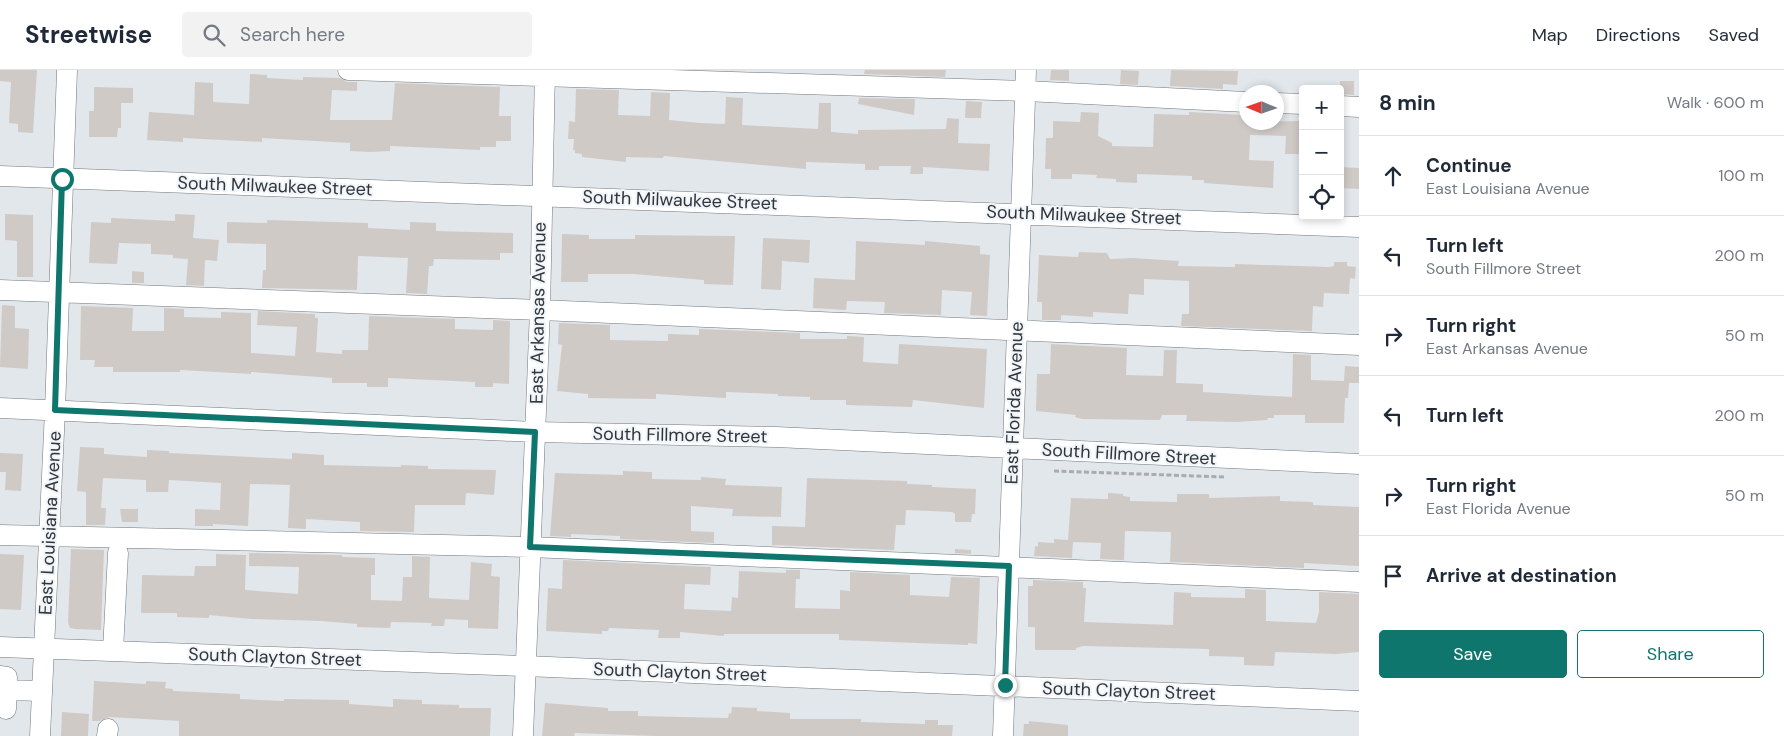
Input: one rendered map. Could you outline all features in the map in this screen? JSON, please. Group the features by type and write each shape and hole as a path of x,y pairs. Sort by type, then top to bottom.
{"street":[{"name":"East Louisiana Avenue","path":"40,736 55,410 67,70"},
{"path":"348,70 545,74 1239,102"},
{"name":"East Florida Avenue","path":"1003,736 1026,70"},
{"name":"East Arkansas Avenue","path":"523,736 540,310 545,74"},
{"path":"1284,103 1299,104"},
{"path":"1344,106 1359,107"},
{"name":"South Milwaukee Street","path":"0,176 1359,227"},
{"path":"0,290 540,310 1359,345"},
{"name":"South Fillmore Street","path":"0,408 535,432 776,437 1359,464"},
{"path":"0,534 49,537 530,547 1359,582"},
{"path":"113,651 118,553"},
{"name":"South Clayton Street","path":"0,647 1005,685 1359,701"},
{"path":"5,692 42,691"}],"path":[{"path":"1054,470 1231,478"}],"building":[{"path":"0,70 37,70 33,133 18,132 18,124 9,123 11,82 0,81"},
{"path":"865,70 946,70 945,77 864,74"},
{"path":"1051,70 1069,70 1069,81 1050,80"},
{"path":"1121,70 1139,71 1138,85 1120,84"},
{"path":"1171,70 1238,71 1237,85 1223,84 1223,89 1170,86"},
{"path":"250,74 267,75 267,78 303,80 303,77 340,78 347,82 357,82 357,91 332,90 330,120 392,120 395,83 500,87 499,116 511,116 511,141 496,141 496,147 480,147 480,150 390,146 390,151 371,152 350,151 350,143 262,138 262,142 183,138 183,142 147,140 149,112 194,115 195,82 213,83 213,102 249,104"},
{"path":"1340,81 1354,81 1354,95 1344,94 1344,85 1340,85"},
{"path":"94,87 133,88 133,103 121,103 121,128 118,128 117,137 89,137 89,111 94,111"},
{"path":"576,89 619,90 618,115 650,116 651,92 670,93 669,120 700,123 725,124 726,97 743,98 742,125 818,129 819,103 831,103 831,132 858,134 858,130 946,129 947,118 959,119 958,143 990,144 989,171 923,167 923,174 910,174 911,166 879,166 879,170 865,170 865,164 806,162 806,169 664,156 663,158 626,157 626,162 582,157 582,154 575,153 575,150 573,150 574,139 568,139 569,121 575,122"},
{"path":"859,98 915,99 914,115 858,104"},
{"path":"966,101 982,102 981,118 965,118"},
{"path":"1081,112 1099,113 1098,136 1112,143 1112,146 1153,147 1154,114 1189,115 1189,112 1239,115 1239,130 1284,130 1284,121 1299,121 1299,154 1285,154 1286,136 1250,135 1249,160 1274,161 1273,188 1204,183 1204,180 1192,180 1192,176 1137,174 1137,183 1116,182 1116,179 1096,178 1097,175 1072,174 1072,179 1051,179 1051,169 1045,169 1046,138 1053,138 1053,121 1080,122"},
{"path":"1344,167 1359,168 1359,189 1344,188"},
{"path":"5,214 33,215 33,277 17,277 17,241 5,240"},
{"path":"175,214 195,215 193,238 219,240 217,261 205,260 204,286 186,285 188,259 173,258 173,255 151,254 151,244 119,243 117,264 89,263 91,222 111,223 111,218 175,221"},
{"path":"267,220 368,223 368,228 410,230 410,222 436,223 436,231 513,233 513,253 500,253 500,260 434,259 433,266 429,266 427,294 406,293 408,258 358,256 357,290 262,288 263,270 266,270 266,244 227,243 227,222 267,223"},
{"path":"562,234 589,235 589,239 635,239 635,235 735,236 733,285 704,284 704,280 633,274 588,274 588,282 561,282"},
{"path":"763,238 810,240 809,263 782,261 781,290 761,289"},
{"path":"856,241 925,245 925,241 980,246 980,254 990,255 987,316 970,315 972,292 942,290 941,315 884,313 885,302 847,301 846,310 813,308 814,278 855,280"},
{"path":"1079,252 1107,253 1110,259 1133,258 1179,261 1178,266 1235,267 1235,264 1329,267 1334,266 1334,262 1347,262 1347,266 1356,267 1355,279 1350,278 1349,294 1324,293 1323,307 1313,306 1312,331 1181,326 1182,314 1189,314 1189,281 1144,279 1144,295 1129,294 1128,314 1093,312 1093,317 1061,315 1061,320 1042,320 1042,302 1037,302 1039,255 1078,257"},
{"path":"132,271 144,272 144,283 132,283"},
{"path":"2,305 15,306 15,328 29,329 28,369 0,367"},
{"path":"81,306 133,308 132,331 164,331 164,308 184,309 184,317 221,318 221,312 251,313 251,353 295,356 297,327 257,325 258,311 315,314 315,318 318,318 316,352 342,354 342,350 368,350 369,316 455,319 455,329 493,330 493,320 510,321 509,384 493,383 493,387 475,387 475,382 388,378 388,387 367,387 367,383 332,383 332,378 251,372 251,374 180,370 180,372 113,372 113,367 94,367 95,360 80,360"},
{"path":"559,323 610,325 610,340 668,341 668,334 699,335 699,329 800,333 800,339 847,339 847,336 864,337 863,362 898,364 899,344 987,349 984,408 913,400 912,407 846,405 846,400 810,400 810,397 726,392 726,398 656,394 656,399 588,398 588,394 557,391 562,345 558,344"},
{"path":"1051,344 1127,348 1126,375 1163,376 1164,350 1177,350 1176,383 1203,384 1203,392 1292,397 1293,354 1311,355 1311,380 1344,381 1345,366 1359,367 1359,383 1349,383 1348,398 1345,398 1344,423 1305,423 1305,415 1274,415 1274,418 1268,418 1267,420 1237,422 1186,421 1187,415 1162,415 1160,420 1082,419 1075,417 1076,415 1036,411 1037,374 1050,374"},
{"path":"80,447 104,448 104,454 147,457 147,450 169,451 169,453 292,459 292,453 324,455 324,465 401,467 401,465 428,466 428,469 496,470 494,495 466,493 465,505 415,505 414,532 360,531 360,522 306,519 306,529 288,528 290,485 250,484 248,526 213,524 213,526 195,526 195,509 220,510 221,483 169,480 168,492 146,492 146,480 103,478 101,508 106,508 105,525 86,525 86,492 77,491"},
{"path":"0,453 23,454 21,491 5,490 6,472 0,472"},
{"path":"623,471 652,472 652,479 701,480 701,477 726,479 725,485 782,487 781,517 732,516 733,509 691,506 691,531 714,532 714,543 620,539 620,536 571,534 571,537 550,536 555,473 623,475"},
{"path":"807,478 907,481 907,484 932,485 932,487 976,489 975,514 972,514 971,522 955,522 955,514 952,512 906,510 905,525 896,525 894,550 772,545 772,526 805,527"},
{"path":"1108,493 1123,494 1123,496 1130,497 1130,501 1177,502 1177,494 1209,494 1209,498 1280,496 1280,501 1313,502 1313,505 1359,507 1359,566 1304,563 1304,568 1170,562 1171,532 1125,531 1124,560 1100,559 1101,543 1073,542 1072,558 1034,556 1035,546 1038,547 1038,542 1054,543 1054,539 1068,540 1071,498 1108,499"},
{"path":"120,509 138,509 138,522 122,522"},
{"path":"71,549 104,550 101,630 70,628 68,622"},
{"path":"955,549 971,550 971,554 955,553"},
{"path":"249,553 342,555 342,557 375,558 375,575 371,575 371,600 402,601 403,577 412,577 412,556 430,557 429,598 469,600 471,562 492,564 491,576 500,577 498,629 468,628 468,620 445,619 444,626 431,626 432,623 391,622 390,628 357,627 357,624 321,621 251,619 209,615 209,618 177,617 177,613 141,613 142,575 194,576 195,566 216,566 216,554 246,555 245,590 298,594 299,567 249,566"},
{"path":"0,554 24,555 21,610 0,609"},
{"path":"563,560 711,567 710,585 685,584 684,609 731,611 732,597 738,598 739,571 786,573 786,570 800,570 800,579 796,579 795,608 840,609 840,590 850,591 850,572 910,575 910,595 949,597 951,577 980,578 977,644 839,640 839,634 724,634 724,636 680,632 680,638 658,638 659,630 609,628 608,631 602,631 602,634 546,631 548,588 562,589"},
{"path":"1033,580 1083,582 1083,588 1086,588 1084,622 1173,625 1174,592 1191,593 1191,597 1245,598 1245,589 1266,590 1266,621 1316,623 1319,612 1319,592 1359,594 1359,652 1336,654 1275,652 1274,666 1244,665 1244,657 1209,656 1209,649 1083,646 1076,648 1076,650 1035,650 1035,627 1028,627 1028,586 1033,586"},
{"path":"94,681 146,684 146,681 166,682 165,688 173,689 173,691 240,694 240,699 284,701 284,699 349,700 349,704 393,707 393,699 422,700 422,704 459,705 459,708 491,708 490,736 179,736 179,721 109,717 99,721 92,721"},
{"path":"545,703 608,708 608,711 638,711 638,716 728,718 732,707 757,708 757,711 790,713 790,719 861,719 861,722 925,724 925,720 938,720 938,725 953,725 952,736 656,736 575,733 574,736 542,736"},
{"path":"62,712 89,714 88,736 61,736"},
{"path":"1029,721 1068,725 1068,736 1023,736 1024,724 1029,724"}],"route":[{"path":"62,179 55,410 535,432 530,547 1009,566 1005,685"}]}
